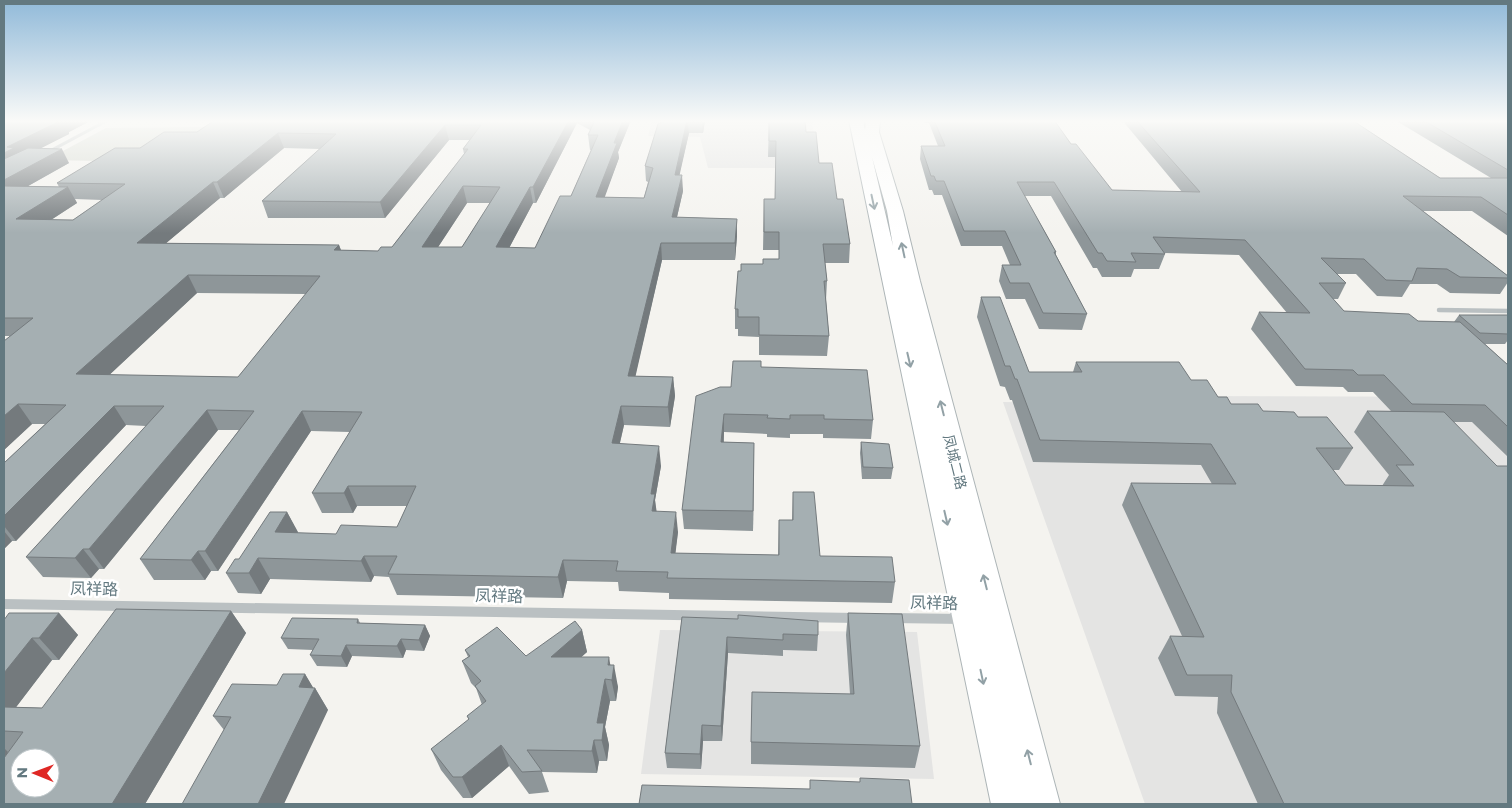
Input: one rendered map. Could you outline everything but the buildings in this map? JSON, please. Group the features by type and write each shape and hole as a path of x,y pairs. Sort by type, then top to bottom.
{"main road":[{"name":"凤城二路","path":"864,158 875,212 982,619 1041,804"},
{"name":"凤城二路","path":"879,158 895,211 982,619 1010,804"}],"street":[{"path":"1438,310 1508,311"},
{"name":"凤祥路","path":"4,604 982,619"}],"shaded area":[{"path":"50,158 164,158 158,162 46,160"},
{"path":"705,158 817,158 818,168 708,168"},
{"path":"1176,396 1508,397 1508,804 1145,804 1003,402 1175,404"},
{"path":"660,630 917,632 934,779 641,774"}]}
